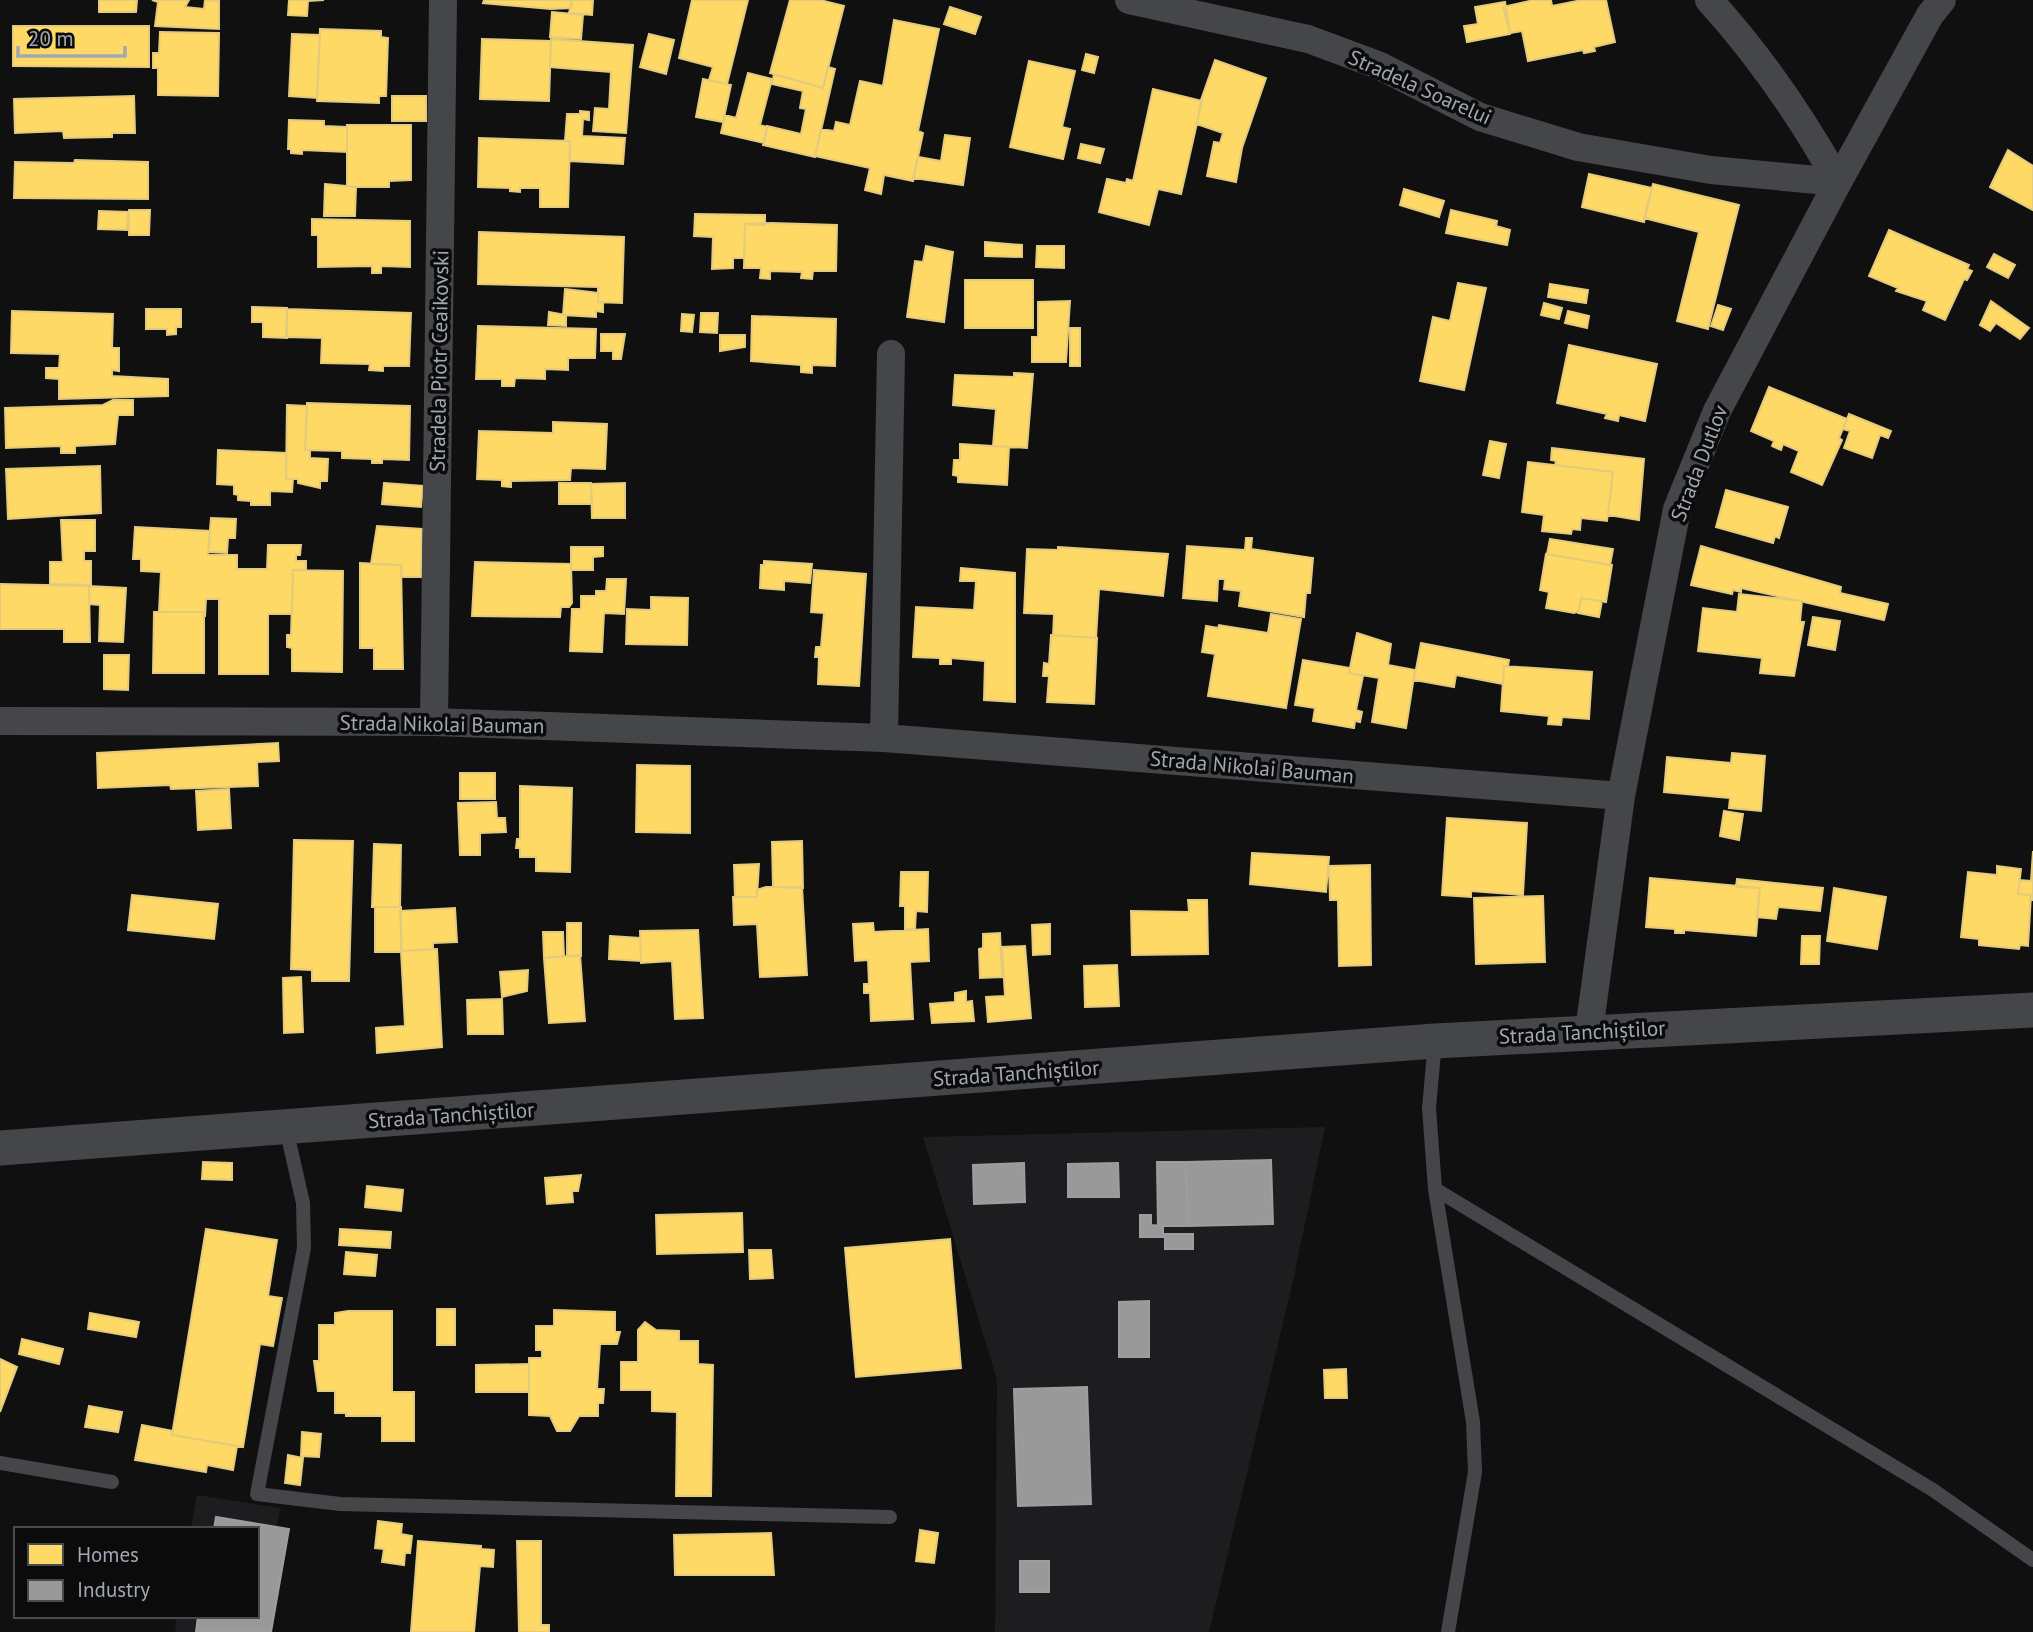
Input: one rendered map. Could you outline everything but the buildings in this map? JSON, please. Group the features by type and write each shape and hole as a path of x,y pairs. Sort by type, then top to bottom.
{"street":[{"name":"Stradela Piotr Ceaikovski","path":"434,722 443,0"},
{"name":"Stradela Soarelui","path":"1129,0 1308,39 1378,65 1480,117 1578,147 1712,170 1838,182"},
{"path":"1709,0 1770,71 1804,120 1838,182"},
{"name":"Strada Dutlov","path":"1589,1031 1621,796 1677,509 1717,411 1838,182 1930,15 1942,0"},
{"path":"884,738 891,354"},
{"name":"Strada Nikolai Bauman","path":"0,721 434,722 884,738 1621,796"},
{"name":"Strada Tanchiștilor","path":"0,1148 1435,1041 2033,1010"}],"lane":[{"path":"1435,1041 1429,1108 1435,1189 1473,1422 1475,1472 1448,1632"},
{"path":"286,1128 303,1203 304,1248 257,1494 340,1504 890,1517"},
{"path":"1435,1189 1933,1490 2033,1560"},
{"path":"0,1463 112,1482"}],"shaded area":[{"path":"1325,1127 1294,1277 1209,1632 995,1632 997,1380 923,1137"},
{"path":"197,1495 280,1508 260,1632 175,1632 177,1618 259,1618 259,1527 191,1527"}]}
